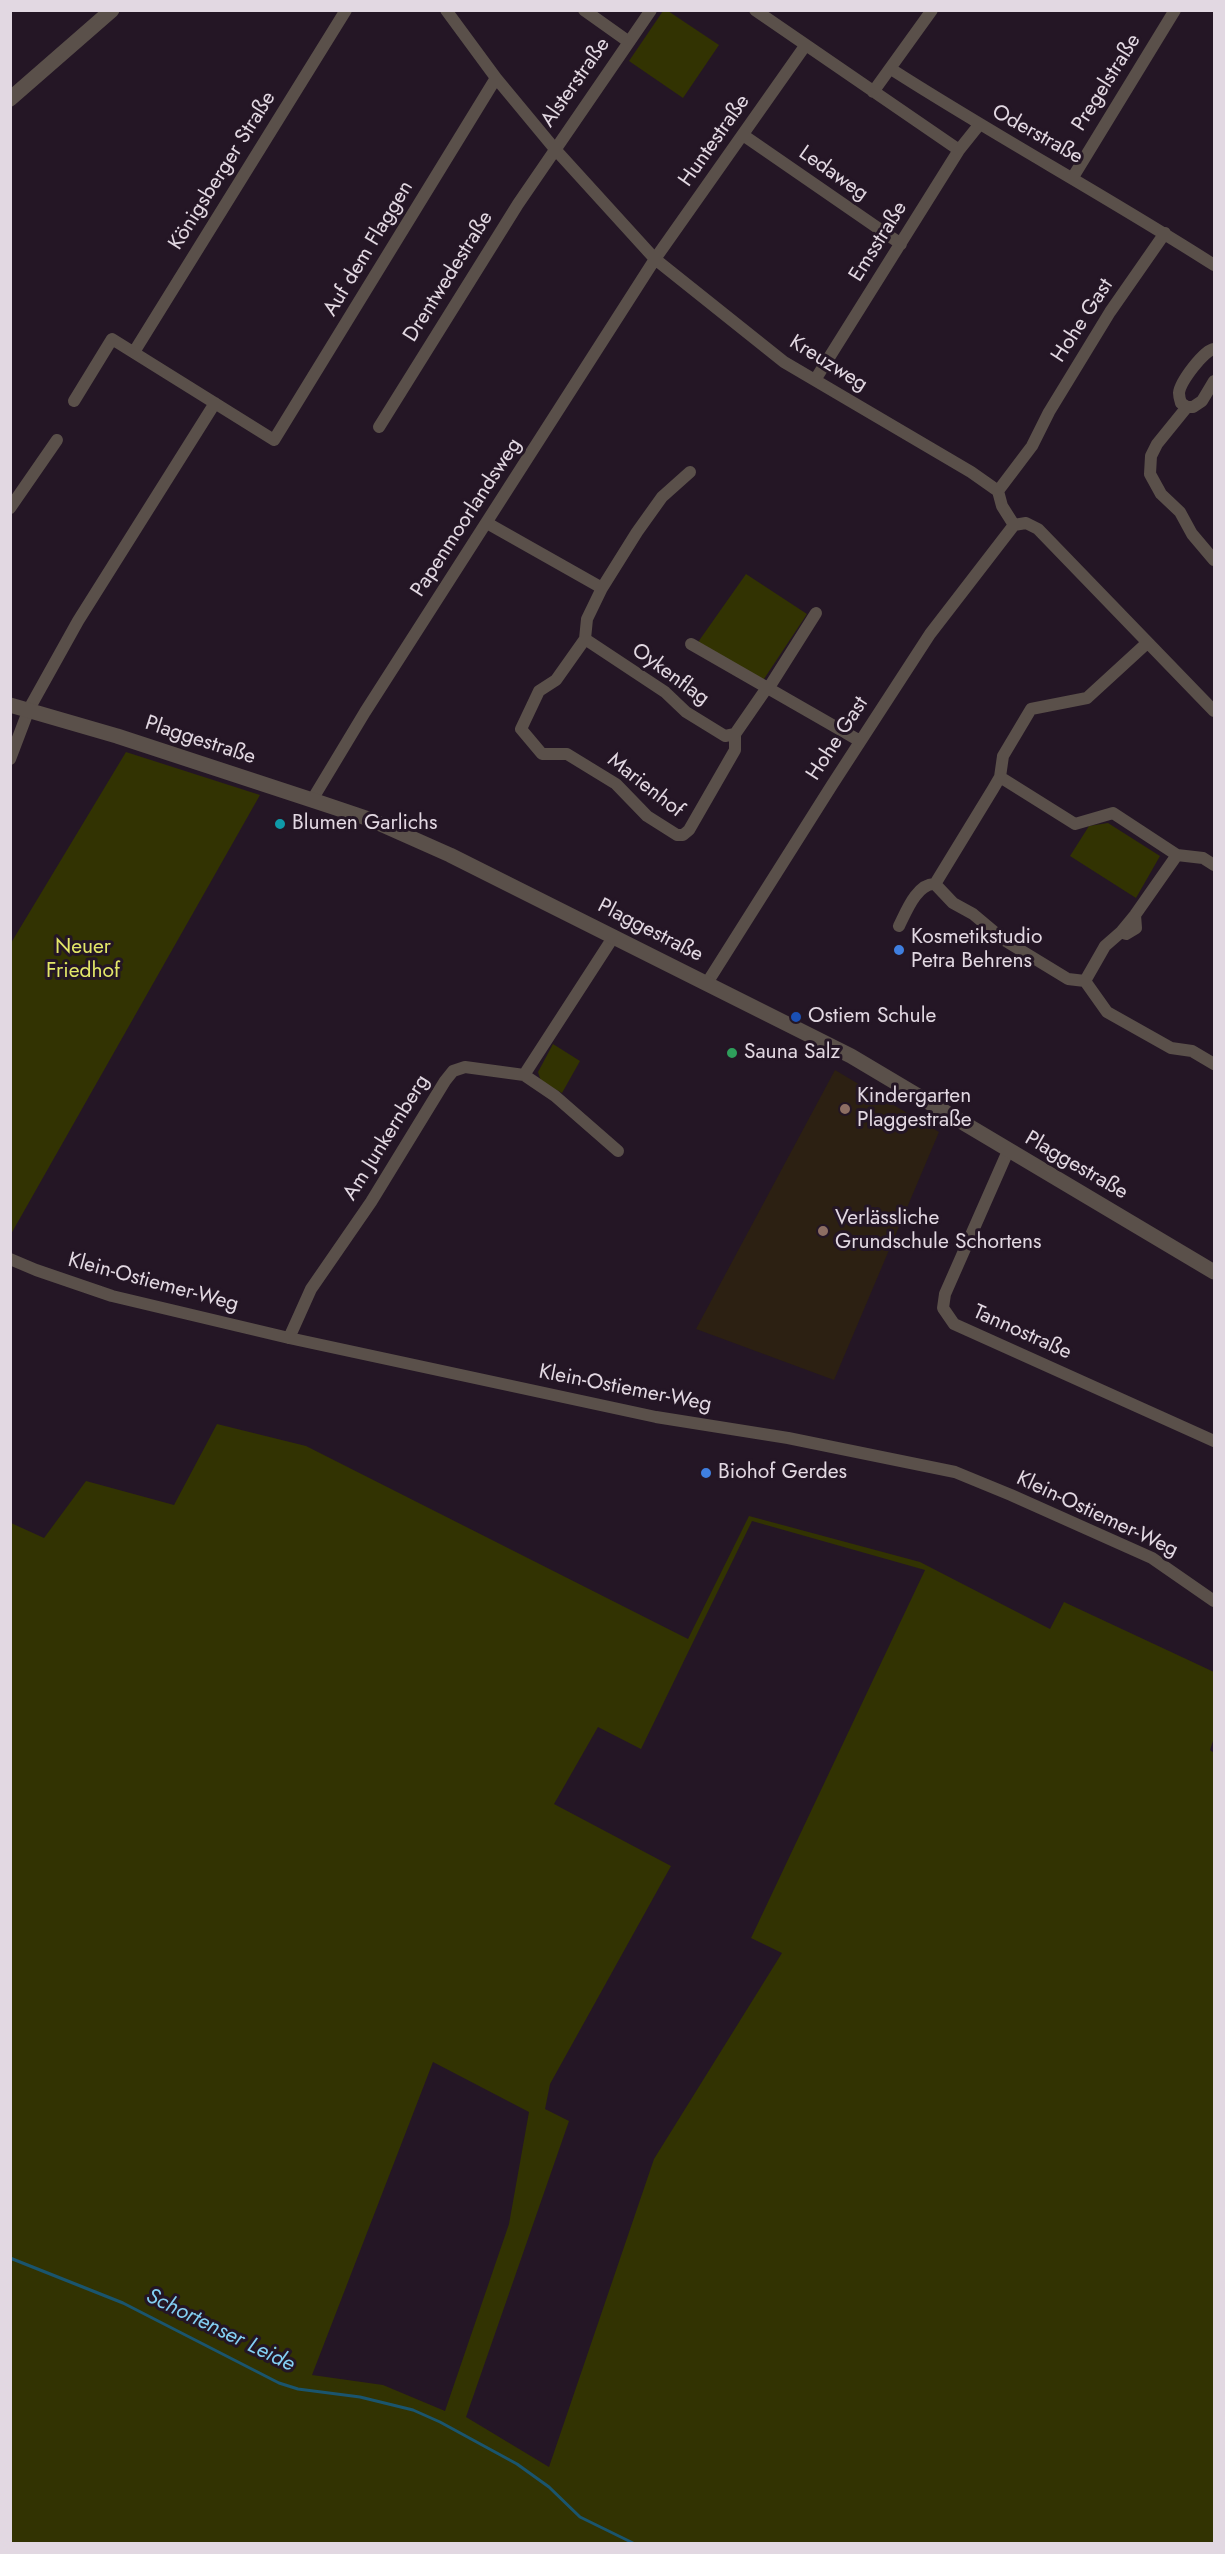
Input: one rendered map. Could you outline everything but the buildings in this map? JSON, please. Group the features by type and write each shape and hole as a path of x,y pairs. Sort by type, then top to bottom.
{"street":[{"path":"10,99 112,10"},
{"name":"Königsberger Straße","path":"134,352 346,10"},
{"name":"Kreuzweg","path":"446,10 496,78 554,148 655,259 784,363 971,472 998,491"},
{"path":"584,10 629,42"},
{"name":"Alsterstraße","path":"554,148 651,10"},
{"path":"755,10 959,150"},
{"path":"873,92 932,10"},
{"name":"Pregelstraße","path":"1072,177 1175,10"},
{"name":"Huntestraße","path":"655,259 805,46"},
{"name":"Oderstraße","path":"891,69 979,125 1072,177 1215,265"},
{"name":"Auf dem Flaggen","path":"215,403 274,440 496,78"},
{"name":"Emsstraße","path":"815,381 959,150 979,125"},
{"name":"Ledaweg","path":"743,135 901,244"},
{"name":"Drentwedestraße","path":"379,427 554,148"},
{"name":"Hohe Gast","path":"998,491 1032,446 1049,412 1110,312 1165,233"},
{"name":"Papenmoorlandsweg","path":"312,800 365,712 655,259"},
{"path":"10,759 29,710 78,621 215,403 112,339 74,401"},
{"path":"1215,349 1202,356 1182,385 1179,393 1181,403 1186,407 1194,407 1202,400 1215,381"},
{"path":"1186,407 1157,444 1151,456 1150,474 1161,494 1180,512 1192,534 1215,560"},
{"path":"10,508 57,440"},
{"name":"Marienhof","path":"690,472 662,497 637,532 602,588 587,619 585,639 556,680 539,691 521,729 542,754 567,754 616,784 647,816 677,836 683,835 735,750 735,734 768,689 816,613"},
{"path":"998,491 1002,506 1014,525 1026,524 1038,529 1215,711"},
{"path":"487,523 602,588"},
{"name":"Hohe Gast","path":"707,983 930,634 1014,525"},
{"name":"Oykenflag","path":"585,639 664,692 686,712 725,736 735,734"},
{"path":"899,926 922,888 940,880 999,777 1003,756 1031,709 1087,698 1147,643"},
{"path":"691,644 860,741"},
{"name":"Plaggestraße","path":"10,705 369,819 450,855 852,1056 1008,1151 1215,1272"},
{"path":"999,777 1075,824 1113,813 1177,855 1203,858 1215,865"},
{"path":"1085,981 1105,946 1135,915 1177,855"},
{"path":"935,884 953,903 973,914 1004,940 1068,979 1085,981 1107,1012 1171,1048 1192,1052 1215,1064"},
{"path":"614,936 524,1076 555,1096 618,1151"},
{"name":"Am Junkernberg","path":"289,1338 312,1289 371,1202 453,1071 465,1067 524,1076"},
{"name":"Tannostraße","path":"1008,1151 945,1294 943,1308 954,1324 1215,1441"},
{"name":"Klein-Ostiemer-Weg","path":"10,1259 112,1296 289,1338 656,1417 788,1438 955,1472 1152,1558 1215,1600"}],"shaded area":[{"name":"Verlässliche Grundschule Schortens","path":"835,1070 939,1132 834,1380 696,1329"}],"green space":[{"path":"663,11 668,11 719,45 683,98 629,61"},
{"path":"746,574 807,614 762,682 696,645"},
{"name":"Neuer Friedhof","path":"126,752 260,795 11,1234 11,943"},
{"path":"1108,823 1160,856 1136,898 1070,856 1089,826"},
{"path":"553,1044 580,1061 562,1093 541,1081 538,1072"},
{"path":"217,1424 306,1446 688,1639 749,1516 920,1562 1050,1629 1064,1602 1214,1672 1214,1738 1210,1750 1214,1753 1214,2543 11,2543 11,1523 44,1538 86,1481 174,1505","holes":["752,1521 925,1570 751,1938 782,1953 654,2159 549,2467 466,2417 569,2121 545,2109 550,2084 671,1866 554,1804 598,1727 641,1749","433,2062 529,2112 509,2224 445,2411 383,2385 312,2375"]}],"waterway":[{"name":"Schortenser Leide","path":"10,2258 123,2303 279,2383 298,2389 360,2397 413,2410 440,2422 517,2464 549,2487 580,2517 635,2544"}],"place":[{"name":"Blumen Garlichs","path":"280,824"},
{"name":"Kosmetikstudio Petra Behrens","path":"899,950"},
{"name":"Ostiem Schule","path":"796,1017"},
{"name":"Sauna Salz","path":"732,1053"},
{"name":"Kindergarten Plaggestraße","path":"845,1109"},
{"name":"Verlässliche Grundschule Schortens","path":"823,1231"},
{"name":"Biohof Gerdes","path":"706,1473"}]}
